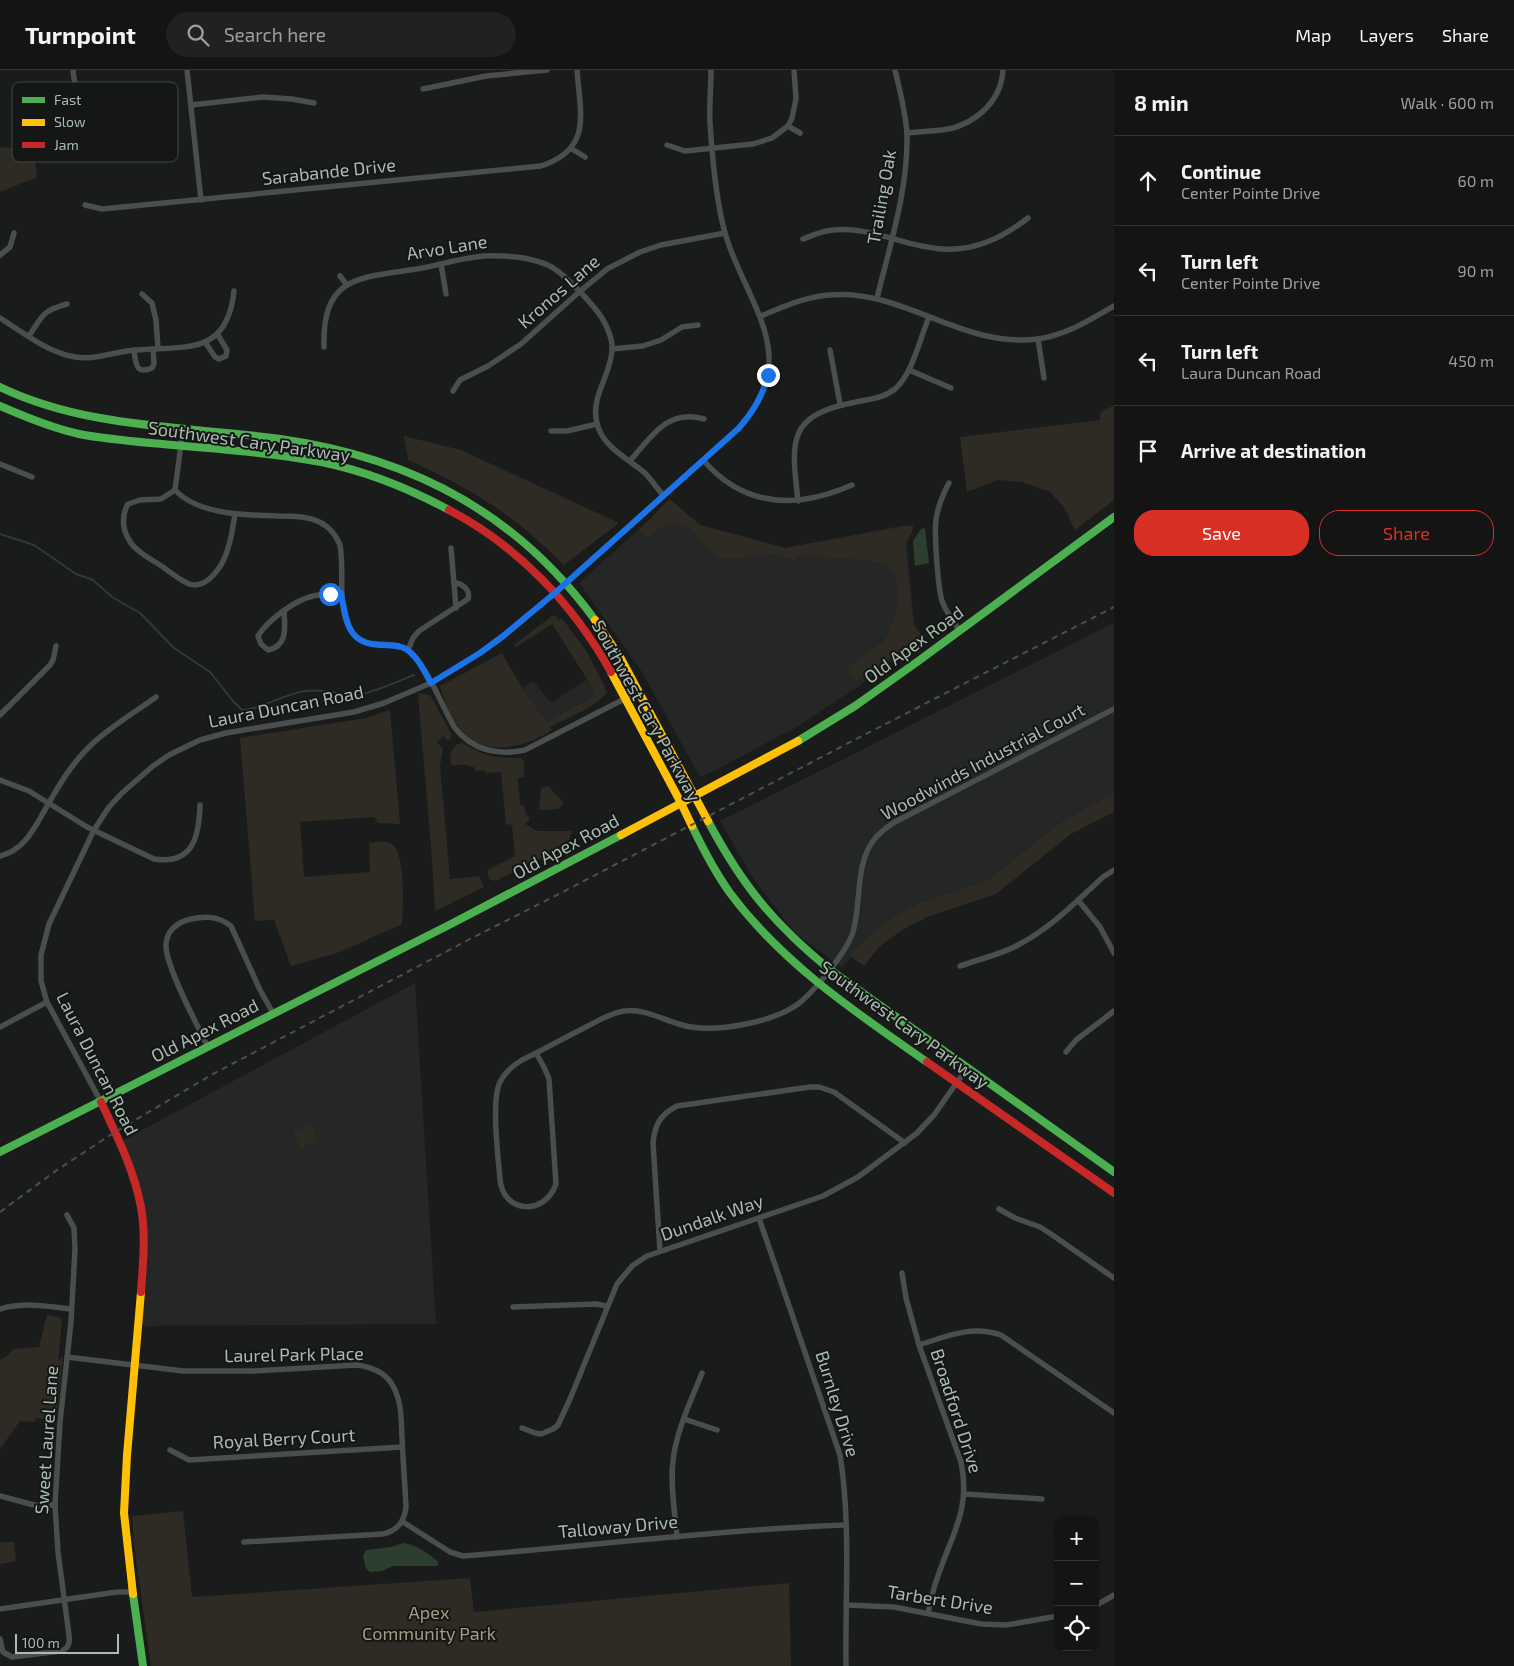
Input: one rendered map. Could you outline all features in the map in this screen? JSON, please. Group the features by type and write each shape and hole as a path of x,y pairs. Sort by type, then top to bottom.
{"main road":[{"name":"Southwest Cary Parkway","path":"0,387 47,406 84,416 319,444 403,469 443,488 482,510 523,542 566,582 608,638 724,851 755,898 797,942 829,969 1114,1172"},
{"name":"Southwest Cary Parkway","path":"0,406 32,420 80,434 118,440 216,449 317,462 353,470 398,484 435,502 474,525 511,551 556,592 592,639 626,698 709,860 729,892 762,931 781,951 818,983 1114,1193"},
{"name":"Old Apex Road","path":"0,1152 450,924 808,736 855,706 960,631 1114,517"},
{"name":"Laura Duncan Road","path":"101,1102 128,1163 141,1208 144,1255 127,1454 124,1513 132,1592 143,1666"}],"street":[{"path":"187,70 200,200"},
{"path":"423,89 486,76 547,70"},
{"path":"576,70 581,121 572,149 585,157"},
{"name":"Laura Duncan Road","path":"101,1102 47,1002 41,981 40,966 43,943 52,916 94,830 109,807 140,776 169,755 200,740 226,733 354,712 431,683 501,638 556,592 663,495 704,461 739,428 756,407 763,394 768,375 769,346 761,316 738,268 725,233 719,206 710,123 711,70"},
{"path":"667,144 685,151 762,143 781,133 788,126 795,108 794,70"},
{"name":"Trailing Oak","path":"877,298 906,170 907,132 895,70"},
{"path":"907,132 948,128 964,124 975,118 984,111 997,94 1003,70"},
{"path":"191,105 263,97 292,99 314,104"},
{"path":"788,126 800,133"},
{"name":"Sarabande Drive","path":"86,205 102,209 541,166 560,158 572,149"},
{"path":"803,239 823,232 845,230 934,248 957,249 971,247 996,239 1028,218"},
{"path":"0,255 10,247 14,233"},
{"name":"Kronos Lane","path":"453,391 460,380 488,366 522,344 578,292 607,269 640,252 662,244 725,233"},
{"name":"Arvo Lane","path":"324,347 324,320 327,310 337,294 347,285 367,277 484,256 503,255 523,258 550,266 562,275 602,318 609,332 612,349"},
{"path":"440,264 446,294"},
{"path":"340,276 347,285"},
{"path":"0,318 56,351 76,358 95,357 134,350 189,347 205,342 218,334 230,313 234,291"},
{"path":"134,350 136,365 142,370 152,368 156,348 156,320 152,303 142,294"},
{"path":"761,316 815,296 849,294 877,298 990,338 1010,340 1038,339 1072,329 1114,306"},
{"path":"28,336 49,309 67,304"},
{"path":"798,501 793,459 795,443 801,429 812,416 824,409 874,398 889,393 899,385 909,370 929,317"},
{"path":"663,495 646,474 606,442 596,424 598,396 612,349 633,348 648,344 661,340 682,327 698,325"},
{"path":"205,342 215,357 219,359 226,356 227,350 218,334"},
{"path":"1038,339 1044,378"},
{"path":"830,350 840,404"},
{"path":"909,370 951,388"},
{"path":"630,461 652,435 674,419 681,416 693,416 704,419"},
{"path":"551,431 567,431 596,424"},
{"path":"175,490 183,428"},
{"path":"704,461 724,480 740,490 761,498 798,501 824,496 852,486"},
{"path":"0,464 32,477"},
{"path":"949,483 938,511 936,543 940,595 945,608 960,631"},
{"path":"175,490 161,499 140,500 128,504 124,516 124,528 131,543 138,550 189,584 202,583 216,571 228,548 234,514"},
{"path":"175,490 190,502 234,514 296,516 326,526 337,538 340,545 341,593 350,630 358,639 369,644 396,646 408,650 416,658 450,720 460,734 470,743 486,750 495,752 525,750 638,692"},
{"path":"451,548 456,608"},
{"path":"408,650 413,638 419,631 468,599 467,590 459,583 454,583"},
{"path":"284,612 286,628 284,638 275,647 268,650 261,644 258,636 261,631 284,612 307,598 321,594 341,593"},
{"path":"0,715 50,665 56,646"},
{"path":"0,856 13,851 27,839 72,766 91,745 156,697"},
{"name":"Woodwinds Industrial Court","path":"536,1053 549,1079 556,1184 546,1200 531,1207 525,1207 518,1206 509,1200 500,1185 496,1100 499,1083 506,1071 517,1062 613,1013 621,1011 638,1010 683,1025 704,1029 770,1018 798,1004 829,969 846,946 853,932 862,868 867,851 876,837 893,823 1114,709"},
{"path":"0,780 29,792 94,830 154,859 171,860 184,854 193,845 197,834 200,805"},
{"path":"960,966 1011,949 1025,942 1040,932 1103,877 1114,870"},
{"path":"1078,900 1100,927 1114,953"},
{"path":"208,1046 194,1021 166,954 166,939 172,929 181,922 211,917 218,918 231,926 260,990 273,1013"},
{"path":"0,1027 47,1002"},
{"path":"1066,1052 1076,1040 1114,1011"},
{"name":"Dundalk Way","path":"522,1428 541,1434 558,1425 617,1284 626,1271 638,1261 660,1251 834,1191 858,1177 905,1143 930,1119 967,1068"},
{"path":"660,1251 654,1134 655,1127 663,1115 677,1106 819,1088 834,1092 905,1143"},
{"path":"999,1209 1015,1218 1046,1230 1114,1278"},
{"name":"Sweet Laurel Lane","path":"0,1640 3,1652 12,1657 64,1650 69,1645 70,1640 58,1552 55,1505 60,1422 72,1309 75,1238 74,1228 67,1215"},
{"name":"Burnley Drive","path":"759,1218 836,1440 843,1477 846,1666"},
{"name":"Broadford Drive","path":"902,1273 906,1298 919,1345 961,1462 965,1494 959,1522 938,1576 928,1614"},
{"path":"0,1309 30,1304 72,1309"},
{"path":"513,1307 596,1304 607,1306"},
{"path":"919,1345 970,1331 982,1330 996,1334 1014,1343 1114,1413"},
{"name":"Laurel Park Place","path":"67,1357 183,1371 254,1371 365,1366 384,1376 395,1389 400,1408 406,1507 403,1522"},
{"path":"677,1537 672,1470 675,1450 684,1419 702,1373"},
{"path":"684,1419 717,1430"},
{"name":"Royal Berry Court","path":"170,1450 189,1460 402,1447"},
{"path":"965,1494 1042,1499"},
{"path":"0,1496 34,1505 55,1505"},
{"path":"244,1542 384,1534 391,1532 403,1522"},
{"name":"Talloway Drive","path":"403,1522 450,1552 463,1556 677,1537 845,1525"},
{"path":"0,1609 118,1592 132,1592"},
{"path":"1099,1604 1114,1595"},
{"name":"Tarbert Drive","path":"846,1605 894,1607 995,1625 1054,1617"}],"shaded area":[{"path":"670,499 700,525 785,548 905,525 916,644 855,689 800,725 700,777 642,672 580,584"},
{"path":"925,528 929,563 915,566 913,541 921,529"},
{"path":"1114,623 1114,794 1061,822 988,880 920,903 893,918 867,937 842,968 794,932 753,878 720,821"},
{"path":"587,679 595,695 547,722 522,688 533,681 551,703"},
{"path":"415,983 436,1324 139,1326 144,1255 141,1208 120,1142"},
{"path":"403,1543 417,1547 427,1553 438,1562 438,1565 393,1566 382,1571 370,1572 366,1568 363,1556 366,1550 391,1547"}],"green space":[{"path":"0,147 12,148 12,162 35,162 37,177 0,192"},
{"path":"1114,405 1114,500 1075,530 1064,507 1050,492 1022,482 998,480 967,492 960,437 1100,420 1100,413"},
{"path":"404,436 461,450 619,523 564,565 525,529 500,510 462,487 408,460"},
{"path":"670,499 700,525 785,548 913,525 912,533 905,544 913,623 922,636 856,681 847,668 884,641 889,632 899,600 898,588 893,572 887,564 864,560 798,555 796,561 770,555 725,558 713,553 688,527 674,523 663,526 647,538 639,530"},
{"path":"555,615 559,621 561,618 565,622 587,652 607,693 587,708 550,727 552,730 532,741 520,745 496,748 474,741 460,729 453,718 440,686 502,653 522,688 547,722 595,695 552,624 516,647 514,645"},
{"path":"418,694 430,695 452,735 448,741 443,736 437,742 443,749 440,766 450,879 479,876 484,887 435,911"},
{"path":"390,710 400,824 378,823 374,817 300,822 304,877 370,872 369,843 383,842 392,844 400,859 402,870 402,924 340,952 291,966 274,920 255,921 240,738 366,718"},
{"path":"463,743 491,756 521,758 524,762 524,777 518,778 520,805 524,805 530,819 525,824 537,831 572,831 568,843 561,844 550,854 495,881 489,879 487,870 515,856 512,825 506,824 501,772 485,773 484,770 476,771 474,767 466,765 452,765 450,756 452,751 458,744"},
{"path":"548,786 564,803 558,809 539,810 541,788"},
{"path":"1114,794 1114,812 1071,834 996,894 927,917 902,930 879,947 864,966 850,956 867,937 892,918 920,903 988,880 1061,822"},
{"path":"311,1124 318,1141 300,1148 293,1132"},
{"path":"47,1315 60,1317 62,1321 58,1361 63,1357 56,1421 36,1418 35,1422 20,1421 0,1449 0,1360 6,1357 13,1349 39,1347"},
{"name":"Apex Community Park","path":"183,1511 192,1597 470,1578 474,1612 789,1583 791,1666 151,1666 134,1545 132,1516"},
{"path":"0,1542 14,1542 16,1561 0,1564"}],"waterway":[{"path":"0,534 34,545 76,574 93,580 112,597 140,613 174,648 210,672 242,710 305,691 319,690 360,695 414,675"}],"railway":[{"path":"0,1212 57,1170 115,1132 213,1074 472,938 1114,607"}],"traffic: fast":[{"path":"0,387 59,409 90,416 152,426 299,442 350,453 397,468 442,488 485,513 524,543 561,579 595,620"},
{"path":"0,406 69,432 91,436 266,454 321,462 354,470 386,481 418,494 449,510"},
{"path":"798,741 855,706 1114,517"},
{"path":"708,821 746,884 775,919 809,952 829,969 1114,1172"},
{"path":"692,826 709,860 730,893 773,942 821,985 927,1062"},
{"path":"0,1152 451,924 621,835"},
{"path":"133,1594 143,1666"}],"traffic: slow":[{"path":"595,620 620,657 708,821"},
{"path":"611,672 692,826"},
{"path":"621,835 798,741"},
{"path":"133,1594 124,1513 141,1292"}],"traffic: jam":[{"path":"449,510 498,541 542,579 579,623 611,672"},
{"path":"927,1062 1114,1193"},
{"path":"101,1102 129,1166 141,1207 144,1239 141,1292"}],"route":[{"path":"330,594 341,593 347,623 358,639 369,644 396,646 408,650 422,666 431,683 480,653 503,636 556,592 663,495 704,461 748,418 763,394 768,375"}]}
